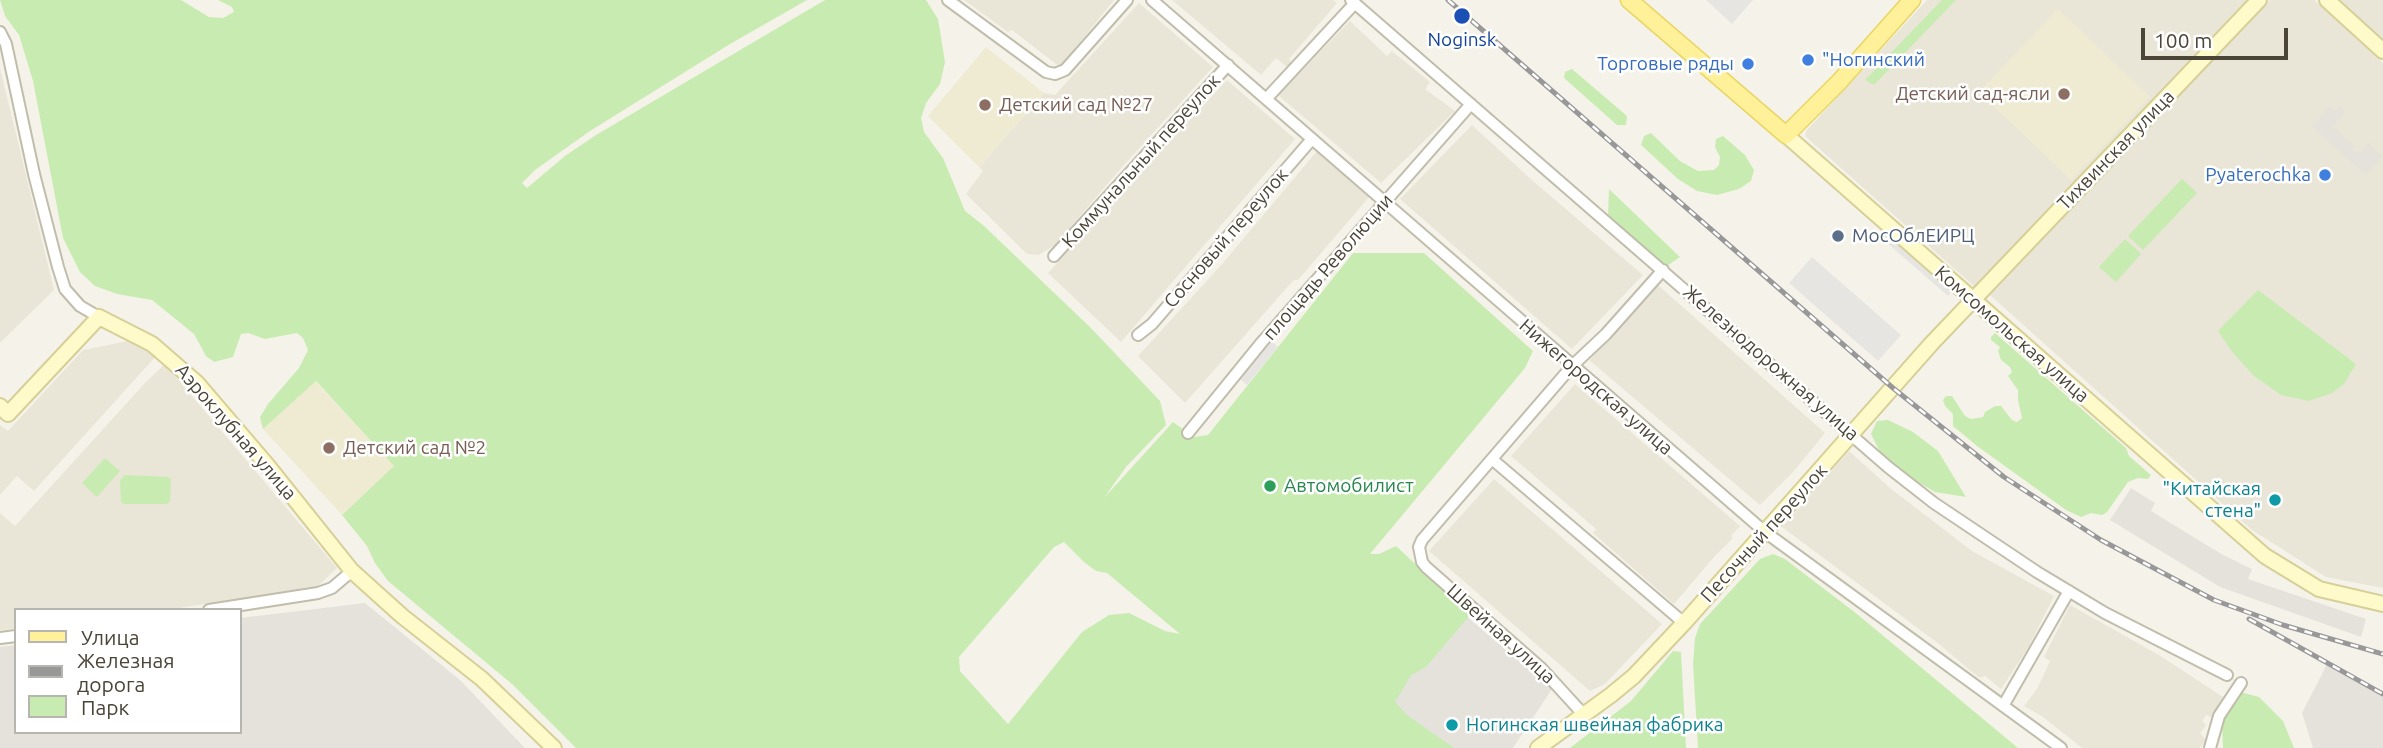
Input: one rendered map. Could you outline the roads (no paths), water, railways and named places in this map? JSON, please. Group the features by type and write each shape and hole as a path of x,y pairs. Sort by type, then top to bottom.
{"main road":[{"name":"Комсомольская улица","path":"1629,0 1786,135"},
{"path":"1786,135 1831,90 1912,0"}],"street":[{"path":"948,0 1046,72 1055,74 1065,70 1127,0"},
{"name":"Нижегородская улица","path":"1152,0 1765,532 2061,748"},
{"name":"Тихвинская улица","path":"1973,300 2259,0"},
{"path":"2327,0 2383,51"},
{"path":"1266,98 1353,1"},
{"name":"Железнодорожная улица","path":"1353,1 1888,467 1934,503 2069,591 2156,640 2227,675"},
{"name":"Аэроклубная улица","path":"0,32 6,44 34,174 65,289 80,306 152,344 197,383 352,571 402,616 482,679 554,748"},
{"name":"Коммунальный переулок","path":"1054,256 1228,65"},
{"name":"площадь Революции","path":"1188,433 1262,342 1471,104"},
{"name":"Комсомольская улица","path":"1786,135 2265,556 2319,589 2383,604"},
{"name":"Сосновый переулок","path":"1138,335 1152,324 1312,139"},
{"path":"1663,270 1614,325 1572,366 1493,460 1684,623"},
{"name":"Песочный переулок","path":"1538,748 1634,676 1973,300"},
{"path":"4,410 99,317"},
{"name":"Швейная улица","path":"1493,460 1422,540 1419,554 1426,567 1541,668 1584,715"},
{"path":"222,608 318,593 332,588 352,571"},
{"path":"2003,706 2069,591"},
{"path":"2210,748 2220,716 2241,683"}],"railway":[{"path":"1448,0 1893,388 2004,477 2101,540 2214,600 2283,625 2383,654"},
{"path":"2249,619 2383,694"}],"place":[{"name":"Noginsk","path":"1462,16"},
{"name":"\"Ногинский","path":"1808,60"},
{"name":"Торговые ряды","path":"1748,64"},
{"name":"Детский сад-ясли","path":"2064,94"},
{"name":"Детский сад №27","path":"985,105"},
{"name":"Pyaterochka","path":"2325,175"},
{"name":"МосОблЕИРЦ","path":"1838,236"},
{"name":"Детский сад №2","path":"329,448"},
{"name":"Автомобилист","path":"1270,486"},
{"name":"\"Китайская стена\"","path":"2275,500"},
{"name":"Ногинская швейная фабрика","path":"1452,725"}]}
